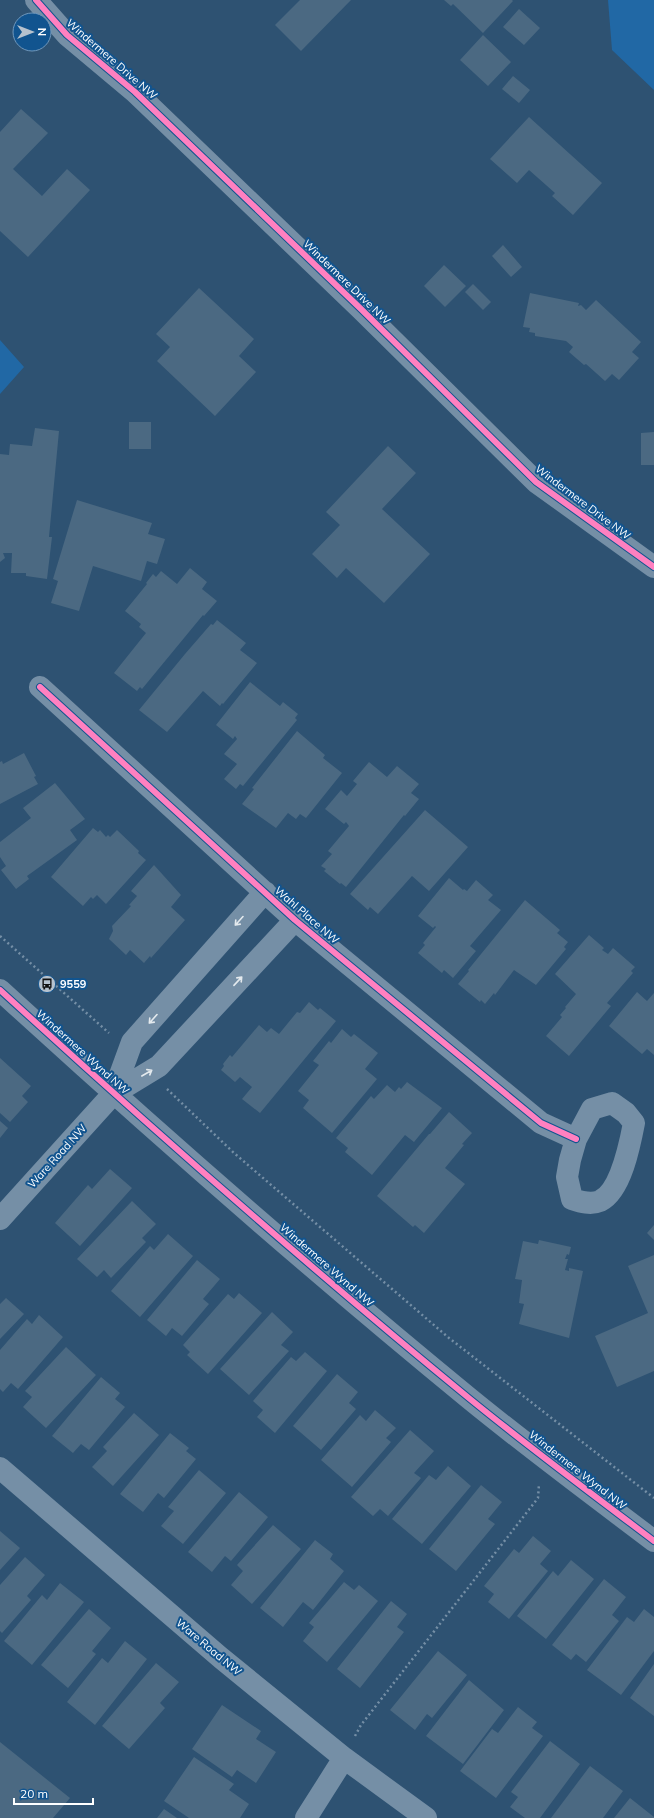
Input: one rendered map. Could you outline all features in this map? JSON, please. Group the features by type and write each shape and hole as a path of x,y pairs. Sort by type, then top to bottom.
{"street":[{"name":"Windermere Drive NW","path":"36,0 66,35 135,92 361,309 536,482 654,567"},
{"name":"Wahl Place NW","path":"40,687 295,920 541,1123 576,1139"},
{"name":"Wahl Place NW","path":"114,1094 132,1042 265,892"},
{"name":"Wahl Place NW","path":"114,1094 159,1066 295,920"},
{"name":"Windermere Wynd NW","path":"0,990 114,1094 340,1290 472,1400 654,1541"},
{"name":"Ware Road NW","path":"0,1219 114,1094"},
{"name":"Ware Road NW","path":"0,1468 221,1658 344,1758 426,1818"},
{"path":"306,1818 344,1758"}],"path":[{"path":"0,936 129,1052"},
{"path":"149,1071 234,1153 449,1338 654,1498"},
{"path":"344,1758 361,1725 538,1498 540,1454"}],"shaded area":[{"path":"608,0 654,0 654,90 612,50"},
{"path":"0,340 24,367 0,394"}],"building":[{"path":"300,0 351,0 301,51 275,25"},
{"path":"444,0 513,1 483,33 453,4 451,6"},
{"path":"519,9 540,28 524,45 503,27"},
{"path":"483,35 511,62 488,86 460,60"},
{"path":"513,76 530,90 519,103 502,89"},
{"path":"21,109 48,133 13,169 42,196 67,169 90,190 28,257 0,231 0,132"},
{"path":"529,117 602,183 573,215 552,196 555,193 529,170 517,183 490,159"},
{"path":"503,245 522,267 511,277 492,256"},
{"path":"444,265 466,286 445,307 424,286"},
{"path":"473,284 491,302 483,310 465,292"},
{"path":"199,288 254,339 239,356 256,372 215,416 157,361 170,347 156,334"},
{"path":"530,293 579,303 578,306 581,305 586,310 596,300 641,342 632,352 639,358 619,380 612,374 605,381 586,364 584,365 569,352 573,347 566,341 535,336 535,333 529,332 530,328 523,327"},
{"path":"129,422 151,422 151,449 129,449"},
{"path":"35,428 59,431 49,537 52,537 47,579 26,576 26,573 11,573 12,553 3,553 5,558 0,562 0,454 9,455 10,444 32,446"},
{"path":"654,432 654,465 641,465 641,433"},
{"path":"388,446 416,473 382,509 430,554 384,603 346,568 337,578 312,554 340,525 326,512"},
{"path":"77,500 152,523 148,534 165,539 157,564 147,561 141,581 93,566 79,611 51,603 58,581 53,579"},
{"path":"190,568 207,582 202,589 217,601 204,616 203,615 142,689 140,687 137,691 114,673 146,633 139,627 141,624 125,611 147,584 146,583 153,574 156,577 161,571 177,584"},
{"path":"217,620 246,643 240,650 257,663 223,704 222,703 220,706 203,691 167,732 139,710 211,624 213,625"},
{"path":"250,682 280,706 283,702 298,714 295,718 297,720 243,786 240,784 236,789 224,779 237,764 224,754 237,739 235,736 233,739 216,725"},
{"path":"297,731 325,755 323,758 342,773 306,818 300,814 296,819 288,813 276,828 242,804 254,789 252,788"},
{"path":"24,753 36,776 34,777 38,784 0,804 0,762 2,761 3,764"},
{"path":"369,762 387,777 397,766 419,784 411,793 419,799 405,816 404,815 346,887 324,871 326,869 321,866 332,854 328,851 349,826 346,822 344,824 325,809 341,790 347,796 357,784 353,781"},
{"path":"55,783 85,819 70,830 77,840 27,876 29,879 16,889 1,870 6,866 0,857 0,842 31,818 23,808"},
{"path":"425,810 468,847 429,891 412,876 378,914 370,907 368,910 350,894"},
{"path":"93,828 98,832 100,830 106,837 108,835 110,837 117,830 139,851 138,853 146,860 106,904 97,895 93,899 91,897 83,906 51,877"},
{"path":"154,865 181,895 171,907 185,920 151,958 150,956 144,963 130,950 126,955 109,939 113,931 112,926 131,906 129,905 137,896 131,891"},
{"path":"449,878 463,890 464,889 467,891 476,880 493,895 488,900 501,910 470,946 476,951 453,978 444,970 442,973 418,953 425,945 423,943 436,927 435,926 433,928 418,916"},
{"path":"525,900 560,930 557,933 568,942 564,947 566,949 536,985 514,970 495,995 494,993 485,1004 481,1000 480,1002 458,984"},
{"path":"589,935 604,948 602,950 608,954 613,948 635,967 631,971 633,973 607,1003 611,1006 569,1056 546,1036 562,1017 560,1015 576,994 555,974"},
{"path":"637,992 647,1001 654,993 654,1055 647,1049 642,1054 609,1026"},
{"path":"309,1002 318,1010 320,1008 336,1021 260,1113 242,1099 252,1087 240,1077 235,1082 221,1070 224,1066 223,1064 230,1055 232,1057 259,1025 267,1032 271,1028 279,1034 297,1012 300,1013"},
{"path":"342,1029 351,1037 354,1034 378,1053 365,1069 377,1079 332,1133 303,1108 309,1100 298,1091 319,1065 313,1061 329,1041 331,1043"},
{"path":"0,1058 31,1086 22,1096 28,1102 10,1122 0,1113"},
{"path":"407,1082 442,1108 414,1142 405,1135 372,1175 345,1152 348,1148 336,1138 371,1096 374,1099 387,1085 395,1092 399,1087 401,1089"},
{"path":"449,1112 472,1133 445,1168 465,1184 424,1233 415,1225 413,1227 377,1196"},
{"path":"0,1121 8,1128 0,1138"},
{"path":"110,1169 132,1188 80,1246 55,1223 88,1185 92,1189"},
{"path":"132,1201 156,1224 142,1238 146,1242 111,1278 104,1270 97,1277 77,1259"},
{"path":"654,1225 654,1240 647,1233"},
{"path":"168,1234 193,1256 140,1317 111,1291 150,1246 154,1250"},
{"path":"539,1240 571,1247 569,1255 567,1254 565,1259 568,1259 565,1270 569,1271 569,1268 583,1271 569,1338 519,1324 524,1304 519,1303 522,1280 515,1279 523,1241 538,1244"},
{"path":"654,1255 654,1371 617,1387 595,1336 648,1313 628,1266"},
{"path":"197,1260 220,1279 203,1299 209,1304 182,1336 172,1328 166,1336 147,1320"},
{"path":"239,1293 262,1313 208,1374 187,1355 190,1352 183,1345 228,1294 234,1299"},
{"path":"6,1298 24,1314 0,1339 0,1304"},
{"path":"272,1312 293,1332 281,1345 289,1351 249,1395 220,1369"},
{"path":"39,1315 63,1337 18,1389 11,1383 3,1392 0,1389 0,1350 27,1319 32,1324"},
{"path":"66,1347 96,1375 46,1428 23,1407 32,1397 25,1391"},
{"path":"305,1352 327,1371 275,1433 257,1417 263,1410 253,1401 291,1357 296,1361"},
{"path":"337,1374 358,1392 349,1403 356,1409 321,1450 293,1426"},
{"path":"101,1377 120,1393 115,1399 125,1407 89,1450 81,1444 73,1453 52,1436"},
{"path":"375,1410 396,1428 386,1438 391,1442 352,1487 321,1460 360,1415 366,1421"},
{"path":"134,1413 159,1435 113,1486 92,1467 107,1451 103,1447"},
{"path":"410,1430 434,1451 414,1473 421,1478 388,1516 380,1509 373,1516 351,1497"},
{"path":"170,1433 189,1448 186,1451 196,1459 164,1498 158,1493 143,1512 120,1494"},
{"path":"448,1466 471,1486 422,1544 392,1519 429,1475 436,1480"},
{"path":"199,1470 226,1493 183,1544 161,1526 174,1511 168,1507"},
{"path":"481,1485 502,1502 488,1519 495,1524 456,1571 429,1549"},
{"path":"239,1492 268,1517 231,1561 225,1556 212,1572 188,1552"},
{"path":"273,1525 301,1549 252,1604 231,1585 243,1571 237,1565"},
{"path":"0,1531 20,1548 0,1570"},
{"path":"533,1536 551,1551 540,1564 548,1571 509,1619 488,1602 494,1594 484,1586 514,1549 519,1553"},
{"path":"315,1540 333,1554 330,1559 344,1571 313,1610 303,1602 283,1627 260,1608"},
{"path":"25,1557 45,1575 27,1596 31,1600 2,1633 0,1631 0,1585"},
{"path":"571,1560 594,1579 546,1639 517,1616 553,1571 558,1576"},
{"path":"604,1579 626,1597 612,1615 619,1621 586,1662 576,1654 571,1660 552,1645"},
{"path":"344,1582 354,1590 359,1585 378,1601 327,1662 303,1641 314,1627 309,1623"},
{"path":"60,1583 84,1602 32,1665 4,1641 42,1595 47,1600"},
{"path":"391,1601 407,1614 397,1627 404,1632 360,1688 337,1669"},
{"path":"89,1609 111,1628 92,1651 96,1654 68,1688 41,1665"},
{"path":"644,1609 654,1617 654,1651 621,1695 587,1670 627,1617 634,1622"},
{"path":"125,1641 147,1659 95,1725 67,1702 102,1658 108,1663"},
{"path":"438,1651 467,1675 432,1718 427,1714 415,1730 390,1710"},
{"path":"156,1663 179,1682 160,1703 165,1708 129,1749 102,1726"},
{"path":"654,1664 654,1716 630,1698"},
{"path":"469,1680 504,1710 463,1764 426,1736"},
{"path":"222,1705 261,1731 256,1739 276,1752 256,1783 237,1770 232,1777 192,1749"},
{"path":"518,1707 537,1722 532,1728 543,1736 496,1798 460,1771 492,1729 498,1733"},
{"path":"550,1741 580,1764 540,1818 525,1818 510,1807 518,1797 511,1792"},
{"path":"0,1742 70,1798 53,1818 0,1818"},
{"path":"194,1757 234,1784 229,1790 249,1804 240,1818 189,1818 164,1801"},
{"path":"590,1766 623,1791 603,1818 551,1818"},
{"path":"630,1798 654,1817 654,1818 614,1818"},
{"path":"164,1809 177,1818 157,1818"}],"cycle path":[{"path":"36,0 67,35 135,92 361,309 536,482 654,567"},
{"path":"40,687 295,920 541,1123 576,1139"},
{"path":"0,990 173,1146 350,1299 493,1417 561,1471 654,1541"}],"place":[{"name":"9559","path":"47,984"}]}
